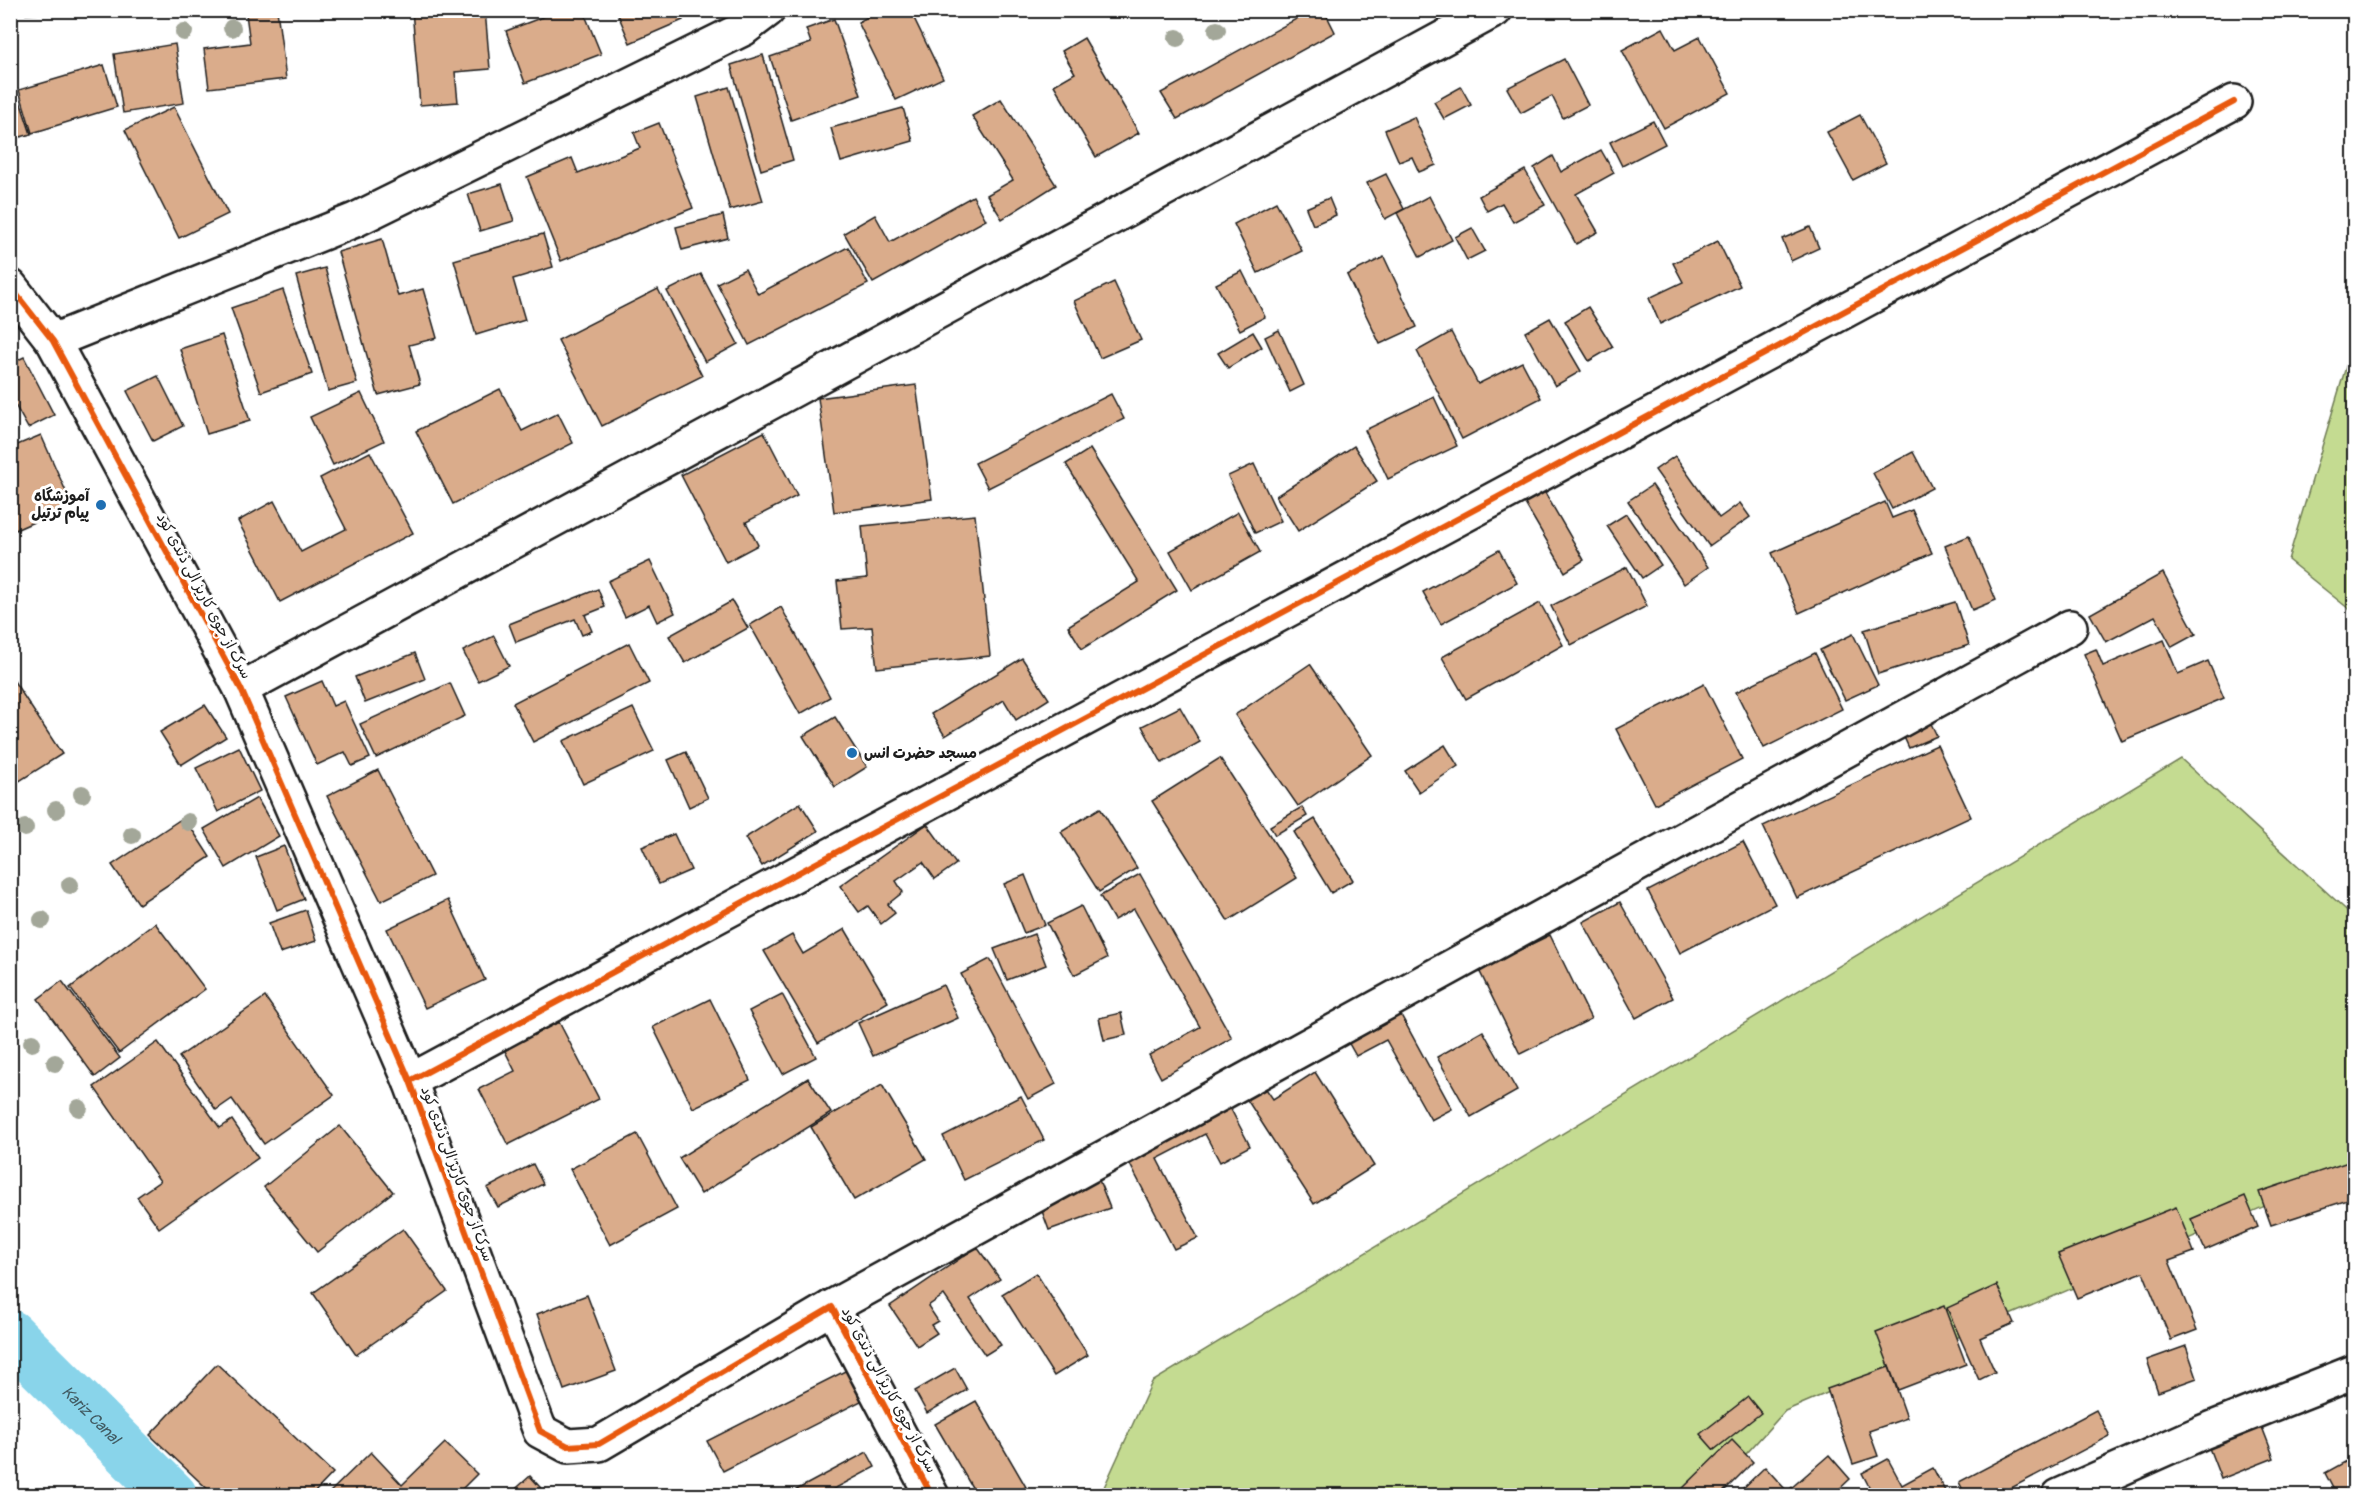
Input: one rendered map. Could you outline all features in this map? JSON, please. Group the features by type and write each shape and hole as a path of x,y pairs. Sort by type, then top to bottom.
{"street":[{"path":"53,341 355,220 743,29 768,10"},
{"path":"241,689 1495,10"},
{"path":"410,1081 2234,102"},
{"name":"سرک از جوی کاریز الی ذندی کود","path":"10,286 53,341 241,689 410,1081 540,1431 568,1446 599,1444 832,1307 932,1496"},
{"path":"832,1307 2070,627"},
{"path":"2060,1496 2203,1432 2355,1372"}],"green space":[{"path":"2354,340 2354,613 2288,560"},
{"path":"2181,759 2354,917 2354,1163 2333,1177 1785,1411 1709,1495 1100,1496 1152,1382"}],"building":[{"path":"25,10 97,10 26,14"},
{"path":"277,10 286,79 209,88 204,49 250,43 246,14"},
{"path":"412,10 485,10 490,69 455,72 458,102 420,105"},
{"path":"561,10 583,10 601,54 525,83 506,31"},
{"path":"620,10 679,10 683,20 630,43 617,12"},
{"path":"881,10 910,10 943,78 896,100 858,22"},
{"path":"1296,10 1324,10 1335,32 1177,119 1161,93 1300,17"},
{"path":"834,19 861,95 791,120 770,57 811,43 806,29"},
{"path":"1663,28 1675,50 1700,37 1730,93 1664,128 1622,50"},
{"path":"1084,38 1139,133 1096,157 1054,85 1075,73 1062,51"},
{"path":"175,44 184,103 123,113 114,54"},
{"path":"763,55 793,160 761,170 731,65"},
{"path":"1564,59 1588,105 1563,118 1552,96 1521,113 1507,88"},
{"path":"104,65 117,107 32,133 19,90"},
{"path":"729,87 763,201 730,210 697,97"},
{"path":"1461,87 1471,105 1444,119 1434,102"},
{"path":"18,95 31,134 10,140 10,97"},
{"path":"1001,99 1056,185 1002,219 987,195 1013,180 972,116"},
{"path":"174,107 228,214 179,238 125,130"},
{"path":"903,108 913,141 841,162 831,128"},
{"path":"1860,115 1886,163 1853,180 1827,132"},
{"path":"1414,117 1436,165 1419,172 1412,157 1399,162 1385,130"},
{"path":"1653,121 1665,144 1622,166 1610,142"},
{"path":"659,123 693,208 561,261 527,177 572,158 578,173 640,148 634,133"},
{"path":"1601,150 1614,173 1576,194 1598,232 1576,244 1534,168 1553,156 1561,172"},
{"path":"1525,170 1545,205 1513,222 1502,203 1487,211 1479,196"},
{"path":"1386,174 1404,209 1385,219 1367,183"},
{"path":"502,184 514,221 480,231 468,194"},
{"path":"973,196 986,220 873,283 844,233 875,215 890,242"},
{"path":"1429,196 1452,240 1420,257 1397,213"},
{"path":"1329,198 1336,215 1313,225 1306,208"},
{"path":"1276,202 1302,251 1258,273 1234,224"},
{"path":"723,215 728,238 682,250 676,227"},
{"path":"1810,227 1819,248 1791,261 1782,239"},
{"path":"1472,228 1485,251 1467,260 1455,237"},
{"path":"543,234 553,267 513,279 525,320 476,335 454,260"},
{"path":"382,239 398,296 423,289 437,338 409,345 420,384 378,395 338,252"},
{"path":"1718,241 1740,286 1660,324 1649,298 1683,282 1673,263"},
{"path":"848,247 868,284 749,345 717,283 745,269 758,294"},
{"path":"1384,257 1417,327 1380,344 1347,275"},
{"path":"325,268 357,383 328,391 296,276"},
{"path":"1242,271 1265,317 1240,330 1216,284"},
{"path":"701,274 738,344 705,362 667,291"},
{"path":"1114,282 1141,340 1100,358 1074,301"},
{"path":"658,289 702,376 602,426 558,340"},
{"path":"283,290 312,374 261,392 231,308"},
{"path":"1588,307 1613,347 1589,361 1565,321"},
{"path":"1550,318 1581,371 1555,386 1525,332"},
{"path":"1279,330 1304,385 1290,392 1265,337"},
{"path":"1253,332 1262,347 1228,368 1218,353"},
{"path":"1451,332 1478,384 1522,362 1541,398 1462,439 1417,351"},
{"path":"222,335 250,421 207,434 180,349"},
{"path":"24,357 54,415 28,428 10,396 10,364"},
{"path":"158,376 183,426 153,441 127,391"},
{"path":"916,385 932,499 834,512 818,398"},
{"path":"500,389 522,431 558,413 573,443 453,504 416,431"},
{"path":"361,393 384,441 333,465 310,417"},
{"path":"1111,394 1124,419 988,488 975,463"},
{"path":"1434,397 1457,446 1388,479 1365,430"},
{"path":"764,432 797,496 746,522 758,545 726,562 681,475"},
{"path":"41,435 72,505 11,532 10,448"},
{"path":"1354,446 1377,481 1298,531 1276,496"},
{"path":"1090,449 1177,590 1082,649 1068,626 1139,582 1066,464"},
{"path":"370,452 413,533 280,602 238,521 274,501 301,552 346,529 320,478"},
{"path":"1913,452 1932,488 1892,509 1873,473"},
{"path":"1675,456 1719,518 1740,503 1750,517 1709,546 1655,470"},
{"path":"1254,464 1281,521 1255,533 1228,476"},
{"path":"1652,485 1708,567 1684,584 1628,501"},
{"path":"1544,491 1584,560 1565,572 1524,502"},
{"path":"1885,502 1892,518 1912,510 1932,553 1799,613 1772,553"},
{"path":"1238,512 1260,552 1192,590 1170,551"},
{"path":"1626,514 1661,565 1642,578 1607,526"},
{"path":"975,515 990,656 877,668 872,627 842,629 837,581 867,578 862,526"},
{"path":"1969,536 1996,600 1972,610 1945,546"},
{"path":"1499,550 1517,583 1441,624 1423,592"},
{"path":"650,561 675,613 657,622 649,605 625,617 608,581"},
{"path":"1627,567 1647,606 1571,645 1551,606"},
{"path":"2163,573 2196,634 2172,647 2155,616 2106,642 2090,614"},
{"path":"598,589 605,607 585,615 592,631 582,635 575,619 516,642 509,624"},
{"path":"732,601 748,628 685,663 669,636"},
{"path":"1955,602 1969,645 1878,674 1864,630"},
{"path":"1540,603 1563,645 1466,699 1442,657"},
{"path":"781,607 830,697 800,714 750,625"},
{"path":"1853,634 1878,685 1845,700 1820,650"},
{"path":"494,636 509,666 478,681 463,651"},
{"path":"2164,640 2178,674 2208,661 2224,698 2122,741 2084,654 2096,649 2103,666"},
{"path":"629,643 649,683 533,742 513,703"},
{"path":"415,653 425,679 365,703 355,677"},
{"path":"1815,653 1842,709 1764,748 1736,692"},
{"path":"1022,658 1049,699 1016,720 1004,700 945,736 931,714"},
{"path":"1310,664 1372,755 1298,806 1235,715"},
{"path":"10,675 62,754 10,787"},
{"path":"322,681 333,706 344,701 370,758 352,766 345,752 317,765 286,697"},
{"path":"450,683 465,716 376,758 360,724"},
{"path":"1704,684 1742,759 1655,804 1616,729"},
{"path":"205,705 226,737 181,765 160,732"},
{"path":"1180,707 1200,742 1162,763 1142,726"},
{"path":"633,708 654,751 583,784 563,741"},
{"path":"1925,711 1937,736 1909,748 1898,724"},
{"path":"835,717 867,767 835,787 803,736"},
{"path":"1445,745 1458,766 1419,792 1405,771"},
{"path":"1937,745 1971,817 1797,898 1763,826"},
{"path":"239,747 260,791 218,812 196,768"},
{"path":"686,752 708,798 689,807 668,760"},
{"path":"1220,758 1297,878 1228,921 1152,801"},
{"path":"378,770 432,876 381,901 327,796"},
{"path":"257,798 279,836 226,868 204,829"},
{"path":"800,803 818,831 762,866 745,838"},
{"path":"1302,807 1307,816 1275,835 1270,826"},
{"path":"1100,808 1137,868 1099,892 1061,832"},
{"path":"184,817 210,857 139,904 112,865"},
{"path":"1315,819 1353,880 1331,893 1294,832"},
{"path":"927,824 956,864 935,879 923,862 896,881 903,892 888,904 895,913 881,924 868,906 859,912 840,886"},
{"path":"674,834 691,870 659,884 642,847"},
{"path":"1743,842 1775,904 1680,953 1648,891"},
{"path":"284,846 304,899 277,910 256,857"},
{"path":"1140,874 1232,1038 1161,1078 1149,1055 1200,1027 1134,909 1114,920 1100,896"},
{"path":"1025,875 1045,925 1024,933 1004,884"},
{"path":"448,900 485,980 425,1008 387,929"},
{"path":"1620,902 1673,998 1636,1018 1583,922"},
{"path":"1081,906 1107,958 1074,975 1047,923"},
{"path":"306,910 316,941 280,953 269,923"},
{"path":"155,923 205,989 119,1053 70,988"},
{"path":"845,929 888,1002 818,1043 764,951 792,935 803,954"},
{"path":"1034,934 1046,965 1007,980 994,949"},
{"path":"1550,935 1591,1019 1520,1054 1479,970"},
{"path":"990,959 1056,1084 1028,1099 961,974"},
{"path":"62,981 120,1058 95,1077 38,999"},
{"path":"943,985 958,1018 873,1056 858,1023"},
{"path":"782,994 816,1057 783,1074 749,1011"},
{"path":"265,997 334,1095 264,1144 232,1099 216,1110 179,1057"},
{"path":"710,999 750,1080 693,1108 653,1027"},
{"path":"1395,1004 1452,1109 1431,1120 1386,1040 1356,1056 1343,1033"},
{"path":"1121,1013 1126,1035 1104,1040 1099,1018"},
{"path":"559,1022 599,1099 508,1145 479,1089 515,1071 504,1049"},
{"path":"1483,1031 1517,1091 1471,1117 1437,1057"},
{"path":"158,1042 220,1128 232,1120 258,1158 159,1228 137,1197 160,1181 94,1087"},
{"path":"1315,1072 1374,1166 1314,1204 1244,1095 1262,1083 1273,1099"},
{"path":"808,1078 831,1113 701,1194 679,1158"},
{"path":"882,1085 926,1159 854,1200 811,1127"},
{"path":"1021,1096 1044,1140 964,1180 943,1136"},
{"path":"1224,1096 1250,1146 1220,1162 1205,1134 1157,1159 1198,1238 1174,1249 1122,1149"},
{"path":"340,1126 393,1192 317,1252 264,1187"},
{"path":"637,1134 677,1209 610,1245 570,1169"},
{"path":"2354,1160 2354,1198 2271,1225 2259,1192"},
{"path":"533,1164 543,1184 498,1207 487,1188"},
{"path":"1099,1180 1110,1208 1049,1230 1039,1203"},
{"path":"2245,1196 2258,1227 2205,1250 2191,1219"},
{"path":"2176,1207 2194,1252 2169,1261 2197,1330 2171,1340 2143,1272 2077,1298 2058,1254"},
{"path":"403,1229 447,1291 356,1355 313,1293"},
{"path":"977,1247 1000,1279 970,1299 1001,1345 985,1355 944,1295 928,1306 938,1321 931,1325 937,1333 917,1346 890,1306"},
{"path":"1036,1273 1088,1355 1054,1376 1002,1294"},
{"path":"1997,1285 2014,1323 1980,1338 1995,1372 1979,1380 1947,1308"},
{"path":"587,1295 616,1371 564,1390 537,1314"},
{"path":"1944,1306 1966,1364 1898,1390 1876,1332"},
{"path":"2186,1346 2197,1378 2158,1392 2147,1360"},
{"path":"217,1364 333,1473 311,1496 215,1496 150,1435"},
{"path":"853,1367 869,1397 723,1471 707,1441"},
{"path":"1889,1367 1907,1418 1869,1431 1878,1456 1853,1464 1827,1389"},
{"path":"955,1368 967,1390 927,1413 915,1391"},
{"path":"1748,1397 1761,1413 1714,1450 1700,1434"},
{"path":"976,1401 1026,1487 1011,1496 977,1496 935,1424"},
{"path":"2096,1410 2110,1436 1996,1496 1966,1496 1959,1482"},
{"path":"2262,1427 2274,1458 2221,1479 2209,1448"},
{"path":"1732,1440 1753,1462 1719,1496 1683,1496 1679,1492"},
{"path":"445,1443 477,1474 455,1496 326,1496 371,1452 402,1485"},
{"path":"867,1452 875,1467 821,1496 785,1496"},
{"path":"1829,1455 1850,1479 1832,1496 1782,1496"},
{"path":"2354,1457 2354,1496 2337,1496 2325,1473"},
{"path":"1888,1459 1902,1485 1933,1468 1945,1491 1937,1496 1874,1496 1862,1473"},
{"path":"1765,1467 1786,1490 1780,1496 1735,1496"},
{"path":"530,1476 548,1496 508,1496"}],"waterway":[{"name":"Kariz Canal","path":"10,1335 172,1496"}],"cycle path":[{"path":"410,1081 2234,102"},
{"path":"10,286 53,341 241,689 410,1081 540,1431 568,1446 599,1444 832,1307 932,1496"}],"place":[{"name":"آموزشگاه پیام ترتیل","path":"101,505"},
{"name":"مسجد حضرت انس","path":"852,753"}]}
